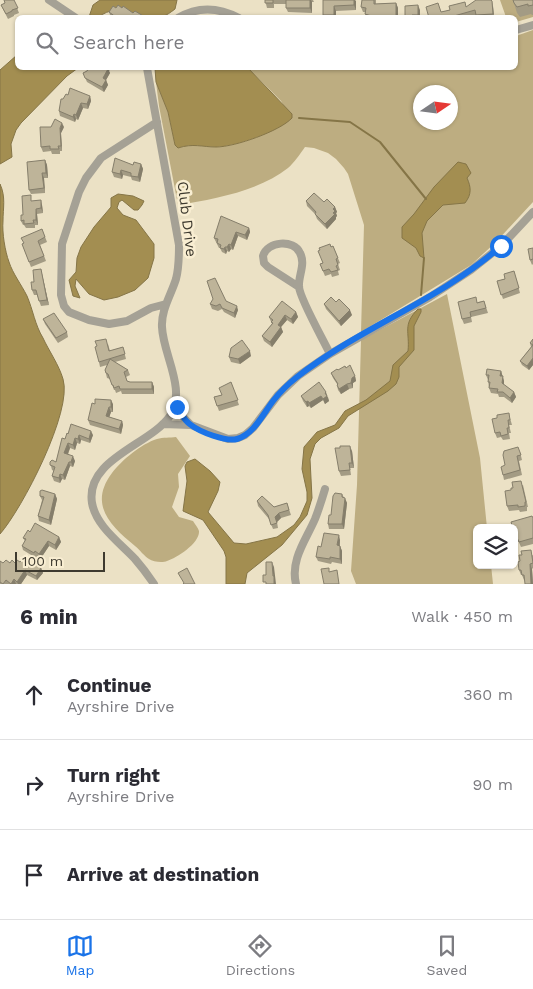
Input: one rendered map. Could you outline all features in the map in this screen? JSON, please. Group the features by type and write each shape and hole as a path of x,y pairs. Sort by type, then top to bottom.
{"street":[{"path":"49,0 72,15"},
{"path":"184,15 195,10 208,9 232,15"},
{"path":"518,29 533,25"},
{"name":"Club Drive","path":"147,70 179,245 177,274 162,320 162,332 175,382 175,403"},
{"path":"156,122 101,158 86,178 79,192 62,244 61,295 64,306 69,312 89,320 109,324 127,321 157,305 166,304"},
{"path":"163,424 190,425 222,438 234,439 245,435 291,382 330,354 430,297 471,270 501,246 533,212"},
{"path":"299,287 266,265 263,256 267,248 286,244 297,248 301,254 299,287 330,354"},
{"path":"175,403 190,425"},
{"path":"154,584 137,561 101,523 94,510 92,496 95,482 107,465 163,424 171,414 175,403"},
{"path":"296,584 294,571 296,560 316,517 325,489"}],"shaded area":[{"path":"100,0 177,0 175,9 167,15 137,15 114,11 102,15 90,15 93,5"},
{"path":"500,0 533,0 533,17 518,21 518,15 505,15"},
{"path":"533,30 533,202 496,242 471,265 361,332 364,225 348,174 336,159 328,153 305,147 288,168 264,183 221,197 178,205 156,82 168,112 175,145 179,148 189,145 226,146 246,141 267,133 285,123 292,117 291,113 281,101 250,70 518,70 518,35"},
{"path":"15,57 15,70 75,70 21,123 16,130 11,144 12,157 0,164 0,70"},
{"path":"155,70 250,70 292,114 292,118 268,133 234,144 216,147 188,146 178,148 175,145 168,112 156,82"},
{"path":"458,162 466,164 471,173 467,178 470,187 469,197 465,203 443,205 427,221 422,233 424,258 420,256 416,248 402,238 402,227 434,187"},
{"path":"0,184 4,198 3,231 8,258 27,296 40,333 61,374 64,394 53,436 44,459 21,504 0,534"},
{"path":"118,194 133,196 144,201 138,210 134,210 122,200 117,208 123,215 136,220 154,244 154,258 148,278 135,290 104,300 89,294 76,279 75,286 80,298 73,296 69,280 76,272 77,258 81,247 94,227 111,207 111,198"},
{"path":"447,294 480,458 487,524 473,524 473,569 491,569 493,584 356,584 351,571 357,485 361,340"},
{"path":"418,309 421,309 421,312 414,326 414,350 399,367 399,377 396,384 348,416 339,428 321,438 315,444 310,459 312,498 307,515 282,545 247,573 245,584 226,584 226,557 224,551 203,520 183,511 187,481 185,466 187,462 195,459 220,482 208,512 234,543 246,544 277,537 294,525 307,501 302,469 304,447 317,432 335,425 345,411 366,400 390,381 393,365 408,351 408,324"},
{"path":"176,437 190,456 178,474 179,487 172,507 179,517 193,521 199,531 192,545 176,557 161,562 151,560 145,556 118,531 111,523 102,505 102,495 112,473 132,453 157,439"}],"building":[{"path":"4,0 14,0 18,8 6,14 1,5 5,3"},
{"path":"265,0 273,0 273,3 265,3"},
{"path":"286,0 310,0 310,8 286,8"},
{"path":"323,0 354,0 354,5 334,6 334,15 323,15"},
{"path":"362,0 374,0 374,4 396,3 396,15 368,15 365,14 366,8 361,7"},
{"path":"476,0 491,0 493,14 476,15 475,10 458,15 428,15 426,7 438,3 441,12 450,10 449,6 465,2 466,7"},
{"path":"513,0 533,0 533,5 528,6 528,4 517,7"},
{"path":"118,5 122,8 123,6 133,13 135,11 142,15 113,15 109,12 113,6 116,8"},
{"path":"418,5 418,15 405,15 405,6"},
{"path":"107,70 103,78 106,80 102,87 85,78 83,73"},
{"path":"70,88 90,96 87,104 81,103 76,115 74,114 73,117 59,111 61,99 66,94 68,95"},
{"path":"55,119 62,123 60,128 61,146 58,146 59,149 50,149 50,146 41,147 40,127 51,127"},
{"path":"115,158 133,165 134,162 141,164 138,177 131,176 131,173 121,170 120,174 112,172"},
{"path":"45,160 46,173 42,173 44,188 29,190 27,162"},
{"path":"314,193 324,202 327,199 335,207 333,213 335,214 325,224 306,201"},
{"path":"31,195 31,201 41,200 41,208 36,209 36,220 33,220 34,223 24,224 24,220 21,221 21,215 23,215 22,196"},
{"path":"221,216 249,228 245,235 236,232 231,245 229,244 224,249 220,248 221,245 217,243 218,239 214,238"},
{"path":"42,229 45,237 38,241 44,256 29,262 21,238"},
{"path":"330,244 331,247 333,246 338,258 336,259 338,265 336,266 338,270 331,272 329,269 323,271 320,264 323,263 318,251 320,250 319,248"},
{"path":"533,248 533,259 530,260 528,249"},
{"path":"41,269 47,300 39,301 36,290 32,290 31,282 34,282 33,270"},
{"path":"514,271 519,288 501,295 497,281 505,279 504,274"},
{"path":"215,278 226,301 237,306 234,313 222,308 220,304 216,306 210,304 213,299 207,281"},
{"path":"331,297 336,302 339,299 350,310 339,321 324,304"},
{"path":"476,297 477,303 484,301 486,308 470,312 471,317 462,319 458,302"},
{"path":"282,301 296,312 291,319 285,315 278,325 281,327 270,342 262,336 273,323 271,322 273,320 269,317"},
{"path":"54,313 67,332 56,338 43,319"},
{"path":"106,339 109,351 123,347 125,354 99,362 95,341"},
{"path":"242,340 250,351 238,359 229,357 231,348"},
{"path":"533,345 533,358 527,366 520,361"},
{"path":"110,359 128,370 124,372 127,381 152,382 152,389 120,389 119,386 114,388 105,370"},
{"path":"350,365 355,376 352,378 351,383 339,389 331,373"},
{"path":"487,369 501,371 500,376 503,376 502,383 514,392 510,398 503,392 497,392 498,389 489,388 489,375 486,375"},
{"path":"231,382 238,400 217,406 214,397 222,395 219,388"},
{"path":"319,382 327,396 323,399 321,396 309,403 308,401 306,402 301,396"},
{"path":"95,399 111,400 111,407 109,407 106,416 122,421 119,429 88,420 92,403 95,404"},
{"path":"509,413 508,434 501,436 500,432 495,433 492,419 497,418 497,415"},
{"path":"71,424 91,431 89,439 79,435 78,439 75,438 73,445 68,443 64,453 73,456 71,462 69,462 63,475 60,474 59,478 52,476 55,467 50,465 50,462 52,460 56,462 62,438 65,439"},
{"path":"340,446 350,446 352,463 349,463 350,470 339,471 335,448 340,448"},
{"path":"518,447 521,455 517,456 520,470 503,475 501,467 505,465 504,451"},
{"path":"521,481 526,502 525,506 507,506 505,491 513,488 512,482"},
{"path":"40,491 55,494 49,520 38,516 44,497 40,496"},
{"path":"335,493 342,494 342,497 345,498 342,524 328,524 333,496"},
{"path":"262,496 274,507 287,503 289,510 279,513 275,517 277,523 271,525 268,515 257,501"},
{"path":"532,516 533,538 519,542 518,524 512,524 511,522"},
{"path":"35,523 59,537 55,545 48,541 39,554 22,546 26,539 23,538 28,530 30,532"},
{"path":"324,533 339,535 337,545 340,546 340,559 316,557 318,546 321,547"},
{"path":"531,550 533,563 530,564 531,584 525,584 524,575 519,570 518,562 520,561 519,555 522,555 521,551"},
{"path":"23,559 41,568 36,576 25,570 17,582 14,579 11,584 6,580 3,584 0,582 0,561 3,563 6,560 10,563 12,560 15,563 17,560 20,562"},
{"path":"266,562 272,562 274,584 263,582 263,575 266,575"},
{"path":"187,568 195,584 183,584 178,573"},
{"path":"329,568 329,572 337,570 339,584 324,584 321,569"}],"waterway":[{"path":"299,118 350,122 380,142 426,199"},
{"path":"421,295 424,258"}],"route":[{"path":"177,407 190,425 228,440 242,437 253,428 272,402 291,382 330,354 438,292 490,256 501,246"}]}
